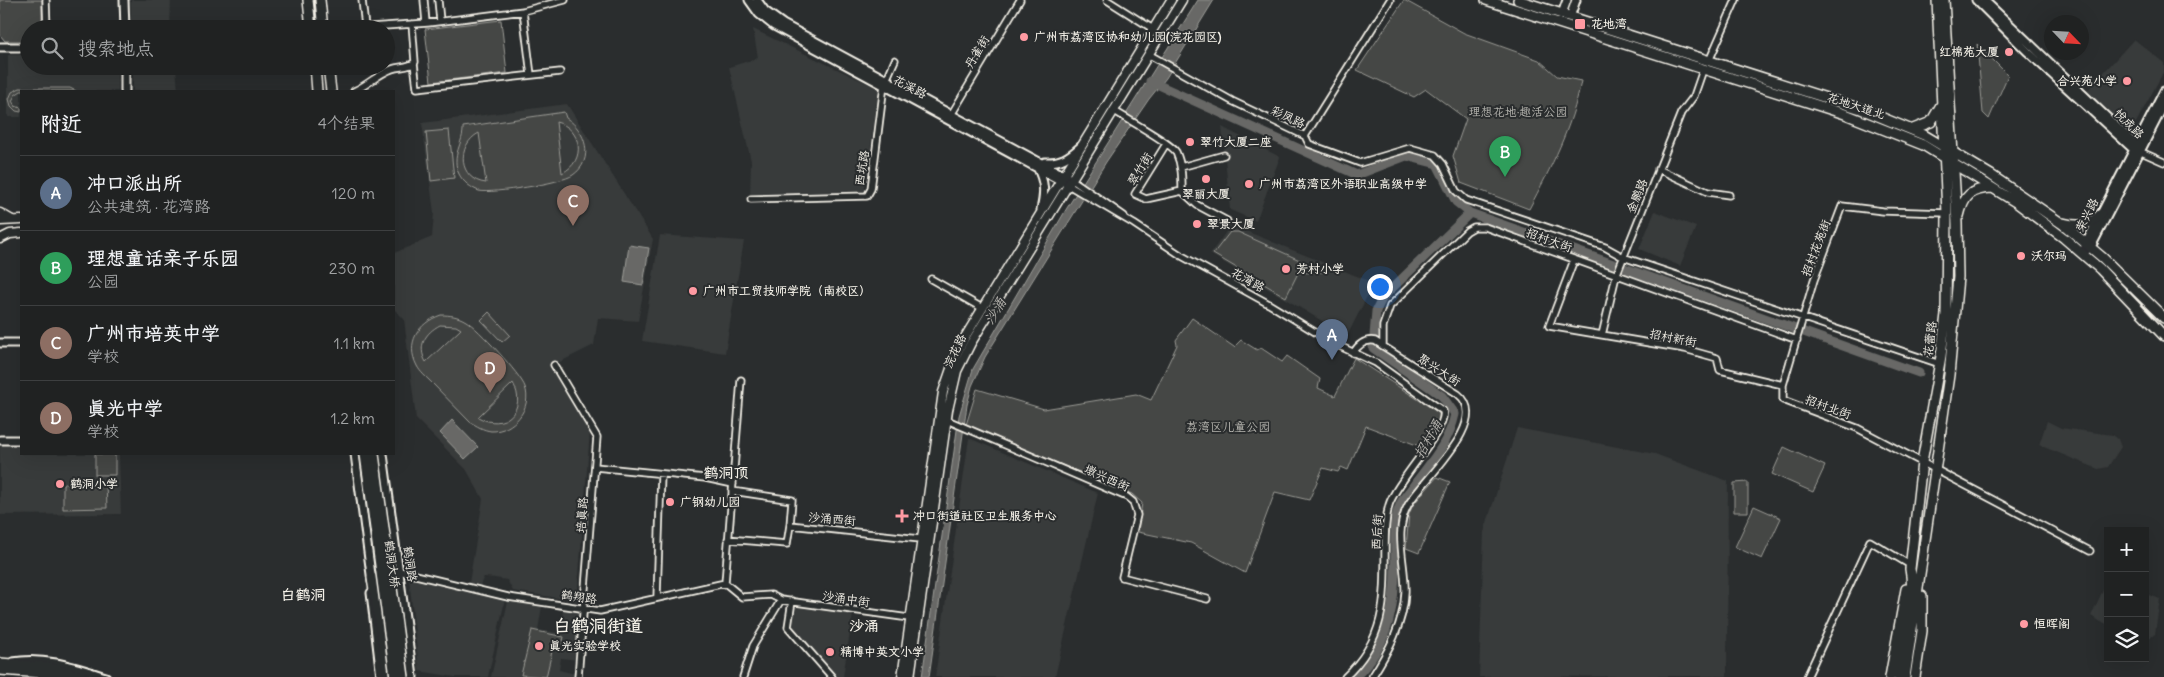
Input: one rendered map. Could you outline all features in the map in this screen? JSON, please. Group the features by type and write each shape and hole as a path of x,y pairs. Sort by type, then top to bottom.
{"main road":[{"path":"308,0 310,20"},
{"path":"320,0 322,20"},
{"name":"浣花路","path":"902,677 920,539 943,392 954,357 1041,210 1171,0"},
{"name":"浣花路","path":"910,677 957,372 970,343 1073,184 1113,110 1182,0"},
{"name":"花地大道北","path":"1486,0 1882,127 1916,141 2041,220 2082,253 2164,336"},
{"name":"花地大道北","path":"1518,0 1860,109 1913,129 1952,150 2060,222 2088,245 2164,318"},
{"name":"花蕾路","path":"1898,677 1909,613 1912,579 1910,567 1922,462 1940,364 1946,314 1947,213 1942,102 1942,1"},
{"name":"花蕾路","path":"1905,677 1922,571 1934,469 1954,332 1958,277 1957,224 1942,1"},
{"path":"316,75 318,90"},
{"path":"329,75 331,90"},
{"path":"1913,129 1931,122 1942,102"},
{"path":"1957,224 1965,199 1978,189 1992,188"},
{"path":"0,214 17,220"},
{"path":"2060,222 2087,225 2101,214"},
{"path":"0,221 17,220"},
{"path":"0,231 20,232"},
{"path":"0,239 10,234 20,232"},
{"name":"鹤洞大桥","path":"365,455 395,677"},
{"name":"鹤洞大桥","path":"374,455 404,677"},
{"path":"1919,489 1932,491"},
{"path":"1890,677 1910,567"},
{"path":"1915,677 1922,631 1922,571"},
{"path":"372,578 388,677"},
{"path":"1,666 15,672 40,677"},
{"path":"1,666 48,667 85,677"},
{"path":"15,672 42,673 63,677"}],"street":[{"path":"46,0 47,20"},
{"path":"124,0 125,20"},
{"path":"362,0 364,20"},
{"path":"424,0 426,23"},
{"path":"438,0 440,21"},
{"path":"395,25 523,11 565,0"},
{"name":"花溪路","path":"749,0 759,14 769,23 951,115 1073,184"},
{"name":"花溪路","path":"757,0 773,18 885,82 1039,164"},
{"name":"丹雀街","path":"951,115 1020,0"},
{"path":"1106,0 1153,29"},
{"name":"彩凤路","path":"1148,54 1232,101 1305,136 1390,0"},
{"path":"1566,15 1567,0"},
{"path":"1566,15 1576,0"},
{"path":"1709,61 1736,0"},
{"name":"悦成路","path":"1976,0 2028,52 2136,149"},
{"name":"悦成路","path":"1984,0 2136,149"},
{"path":"523,11 531,76"},
{"path":"412,24 417,88 560,72"},
{"path":"0,48 20,47"},
{"name":"西坑路","path":"751,200 867,196 871,189 885,82 895,60"},
{"path":"395,68 414,64"},
{"name":"金鹏路","path":"1602,335 1616,274 1681,114 1694,96 1703,70"},
{"path":"125,75 125,90"},
{"path":"356,90 366,86 380,75"},
{"name":"荣兴路","path":"2082,253 2088,245 2164,91"},
{"name":"荣兴路","path":"2088,245 2101,214 2136,149 2164,105"},
{"name":"翠竹街","path":"1113,110 1137,125 1166,144 1175,150 1181,167 1182,191 1146,199 1135,194 1166,144"},
{"path":"1305,136 1309,144 1360,163 1410,148 1435,156 1442,164 1456,191 1466,200 1605,247 1622,259 1940,364"},
{"path":"1041,210 1045,192 1039,164 1058,162 1070,156 1080,147"},
{"path":"2136,149 2164,162"},
{"path":"1181,167 1224,155"},
{"path":"1658,169 1708,192 1729,196"},
{"name":"花湾路","path":"1073,184 1182,256 1353,353"},
{"path":"1182,191 1197,205 1227,221"},
{"name":"招村花苑街","path":"1797,339 1814,280 1842,206 1882,211 1947,213"},
{"name":"招村大街","path":"1381,344 1383,326 1390,306 1467,231 1474,227 1485,227 1797,339"},
{"name":"招村新街","path":"1574,260 1549,326 1685,349 1716,358 1720,370 1784,385"},
{"path":"931,279 982,308"},
{"path":"1784,385 1797,339"},
{"path":"1353,353 1360,345 1370,340 1381,344"},
{"path":"0,343 20,342"},
{"name":"聚兴大街","path":"1372,677 1395,634 1403,612 1405,585 1401,544 1405,513 1419,490 1451,451 1465,425 1469,409 1466,401 1458,394 1381,344"},
{"name":"西后街","path":"1345,677 1368,652 1384,606 1386,528 1392,496 1397,486 1438,431 1444,414 1437,405 1376,364 1353,353"},
{"name":"培真路","path":"554,365 597,437 585,609 578,677"},
{"path":"741,380 725,583 742,597 771,595 781,600 753,646 743,677"},
{"name":"招村北街","path":"1784,385 1782,395 1785,402 1857,428 1922,462"},
{"name":"墩兴西街","path":"950,421 1127,497 1133,502 1136,515 1122,577 1207,599"},
{"path":"0,440 20,440"},
{"path":"355,455 372,578 371,604 381,677"},
{"name":"鹤洞路","path":"383,455 413,677"},
{"path":"1922,462 2090,551"},
{"path":"595,466 661,475 705,478 733,484"},
{"path":"657,598 661,475"},
{"path":"732,491 792,500 790,525"},
{"name":"沙涌西街","path":"728,539 787,544 790,525 920,539"},
{"path":"1807,677 1870,541 1910,567"},
{"path":"370,561 377,567 384,567 393,562 396,555"},
{"name":"鹤翔路","path":"399,571 508,596 600,611 725,583"},
{"name":"沙涌中街","path":"781,600 909,618"},
{"path":"792,601 788,626 832,677"},
{"path":"1,666 21,660 45,662 78,668 106,677"},
{"path":"15,672 31,677"}],"shaded area":[{"path":"131,0 171,0 170,20 131,20"},
{"path":"1198,0 1214,0 1166,78 1149,99 1106,162 985,357 972,386 967,405 929,677 922,677 959,416 973,369 1067,208"},
{"path":"753,29 879,89 864,194 750,197 751,161 729,67 758,58"},
{"name":"合兴苑小学","path":"2134,39 2164,63 2164,71 2131,132 2087,91"},
{"path":"8,55 20,55 20,75 118,75 118,90 20,90 20,117 8,117"},
{"path":"133,75 177,75 178,90 133,90"},
{"path":"567,104 653,239 638,321 598,318 594,345 550,367 590,431 577,601 513,591 507,580 495,578 484,577 480,585 469,583 483,499 466,469 416,419 404,319 395,310 395,253 432,237 434,213 422,123"},
{"name":"广州市荔湾区外语职业高级中学","path":"1222,127 1280,157 1256,221 1230,210"},
{"path":"1655,211 1696,227 1680,266 1639,249"},
{"name":"芳村小学","path":"1231,225 1374,283 1347,336 1210,254"},
{"name":"广州市工贸技师学院（南校区）","path":"660,235 744,241 725,353 642,341"},
{"path":"629,245 649,248 643,285 624,282"},
{"path":"452,420 478,447 465,459 440,433"},
{"path":"2047,421 2061,428 2113,435 2118,439 2121,447 2108,467 2098,469 2039,445"},
{"path":"1517,428 1655,454 1728,481 1727,676 1479,677 1484,532"},
{"path":"969,438 1098,493 1055,677 935,677"},
{"name":"鹤洞小学","path":"0,444 20,444 20,455 119,455 121,514 0,515"},
{"path":"409,578 505,600 488,677 455,677 419,671"},
{"path":"2103,590 2104,590 2104,624 2091,616"},
{"path":"2149,595 2160,599 2155,634 2149,639"},
{"name":"真光实验学校","path":"508,601 542,606 538,630 560,633 563,610 584,612 577,660 561,658 559,670 575,674 575,677 491,677"},
{"name":"精博中英文小学","path":"795,605 853,614 843,677 836,677 792,627"}],"green space":[{"path":"0,0 42,0 42,20 20,20 20,41 5,41 0,35"},
{"name":"理想花地·趣活公园","path":"1404,0 1464,33 1539,60 1557,76 1581,81 1566,131 1553,162 1529,209 1461,183 1453,156 1466,119 1426,89 1414,97 1357,70"},
{"path":"501,20 507,73 431,82 425,29"},
{"path":"1977,44 2008,75 1989,119 1983,113"},
{"path":"20,88 70,88 74,90 20,90 12,101 15,106 20,108 20,112 11,106 9,99 12,92"},
{"path":"564,112 566,118 573,123 583,137 586,154 580,169 566,178 512,189 479,191 465,182 459,174 457,167 456,161 463,127","holes":["556,122 565,125 571,131 578,145 575,161 570,168 562,173","479,133 486,183 470,176 465,169 463,161 466,145"]},
{"path":"449,130 454,178 431,181 426,132"},
{"path":"1230,232 1238,232 1326,272 1298,273 1286,297 1213,254"},
{"path":"489,312 510,335 502,342 481,320"},
{"path":"441,315 448,315 466,321 489,342 516,373 525,387 527,395 524,410 514,423 507,428 491,431 475,425 420,370 414,358 413,342 420,329","holes":["440,325 456,326 461,329 426,362 422,351 424,340 430,332","513,383 518,402 511,416 497,422 478,417"]},
{"name":"荔湾区儿童公园","path":"1192,318 1234,347 1241,340 1257,350 1261,348 1282,362 1287,356 1320,379 1318,388 1335,396 1354,358 1439,413 1439,421 1422,447 1366,426 1348,470 1341,467 1338,472 1323,468 1309,500 1275,492 1245,573 1191,543 1138,532 1142,503 1132,494 966,425 977,389 1044,409 1136,394 1151,400 1177,345 1176,340"},
{"path":"1784,447 1825,466 1813,492 1772,474"},
{"path":"95,455 115,455 115,475 95,475"},
{"path":"1437,477 1450,482 1419,553 1406,548 1409,514 1413,505"},
{"path":"1748,482 1748,512 1734,512 1734,483"},
{"path":"106,483 107,508 63,509 63,484"},
{"path":"1754,506 1781,518 1762,559 1735,547"},
{"path":"532,630 564,637 562,645 554,643 546,677 521,675"}],"waterway":[{"path":"1150,81 1357,175 1406,156 1437,164 1456,202 1470,213 1919,373"},
{"name":"招村涌","path":"1355,677 1377,650 1389,621 1394,588 1396,517 1401,503 1443,445 1455,414 1442,396 1373,348 1376,311 1383,297 1470,213"}],"place":[{"name":"花地湾","path":"1580,24"},
{"name":"广州市荔湾区协和幼儿园(浣花园区)","path":"1024,37"},
{"name":"红棉苑大厦","path":"2009,52"},
{"name":"合兴苑小学","path":"2127,81"},
{"name":"翠竹大厦二座","path":"1190,142"},
{"name":"理想童话亲子乐园","path":"1505,177"},
{"name":"翠丽大厦","path":"1206,179"},
{"name":"广州市荔湾区外语职业高级中学","path":"1249,184"},
{"name":"翠景大厦","path":"1197,224"},
{"name":"广州市培英中学","path":"573,226"},
{"name":"沃尔玛","path":"2021,256"},
{"name":"芳村小学","path":"1286,269"},
{"name":"广州市工贸技师学院（南校区）","path":"693,291"},
{"name":"冲口派出所","path":"1332,360"},
{"name":"真光中学","path":"490,393"},
{"name":"鹤洞小学","path":"60,484"},
{"name":"广钢幼儿园","path":"670,502"},
{"name":"冲口街道社区卫生服务中心","path":"902,516"},
{"name":"恒晖阁","path":"2024,624"},
{"name":"真光实验学校","path":"539,646"},
{"name":"精博中英文小学","path":"830,652"}],"district":[{"name":"鹤洞顶","path":"726,473"},
{"name":"白鹤洞","path":"303,595"},
{"name":"白鹤洞街道","path":"598,626"},
{"name":"沙涌","path":"864,626"}]}
